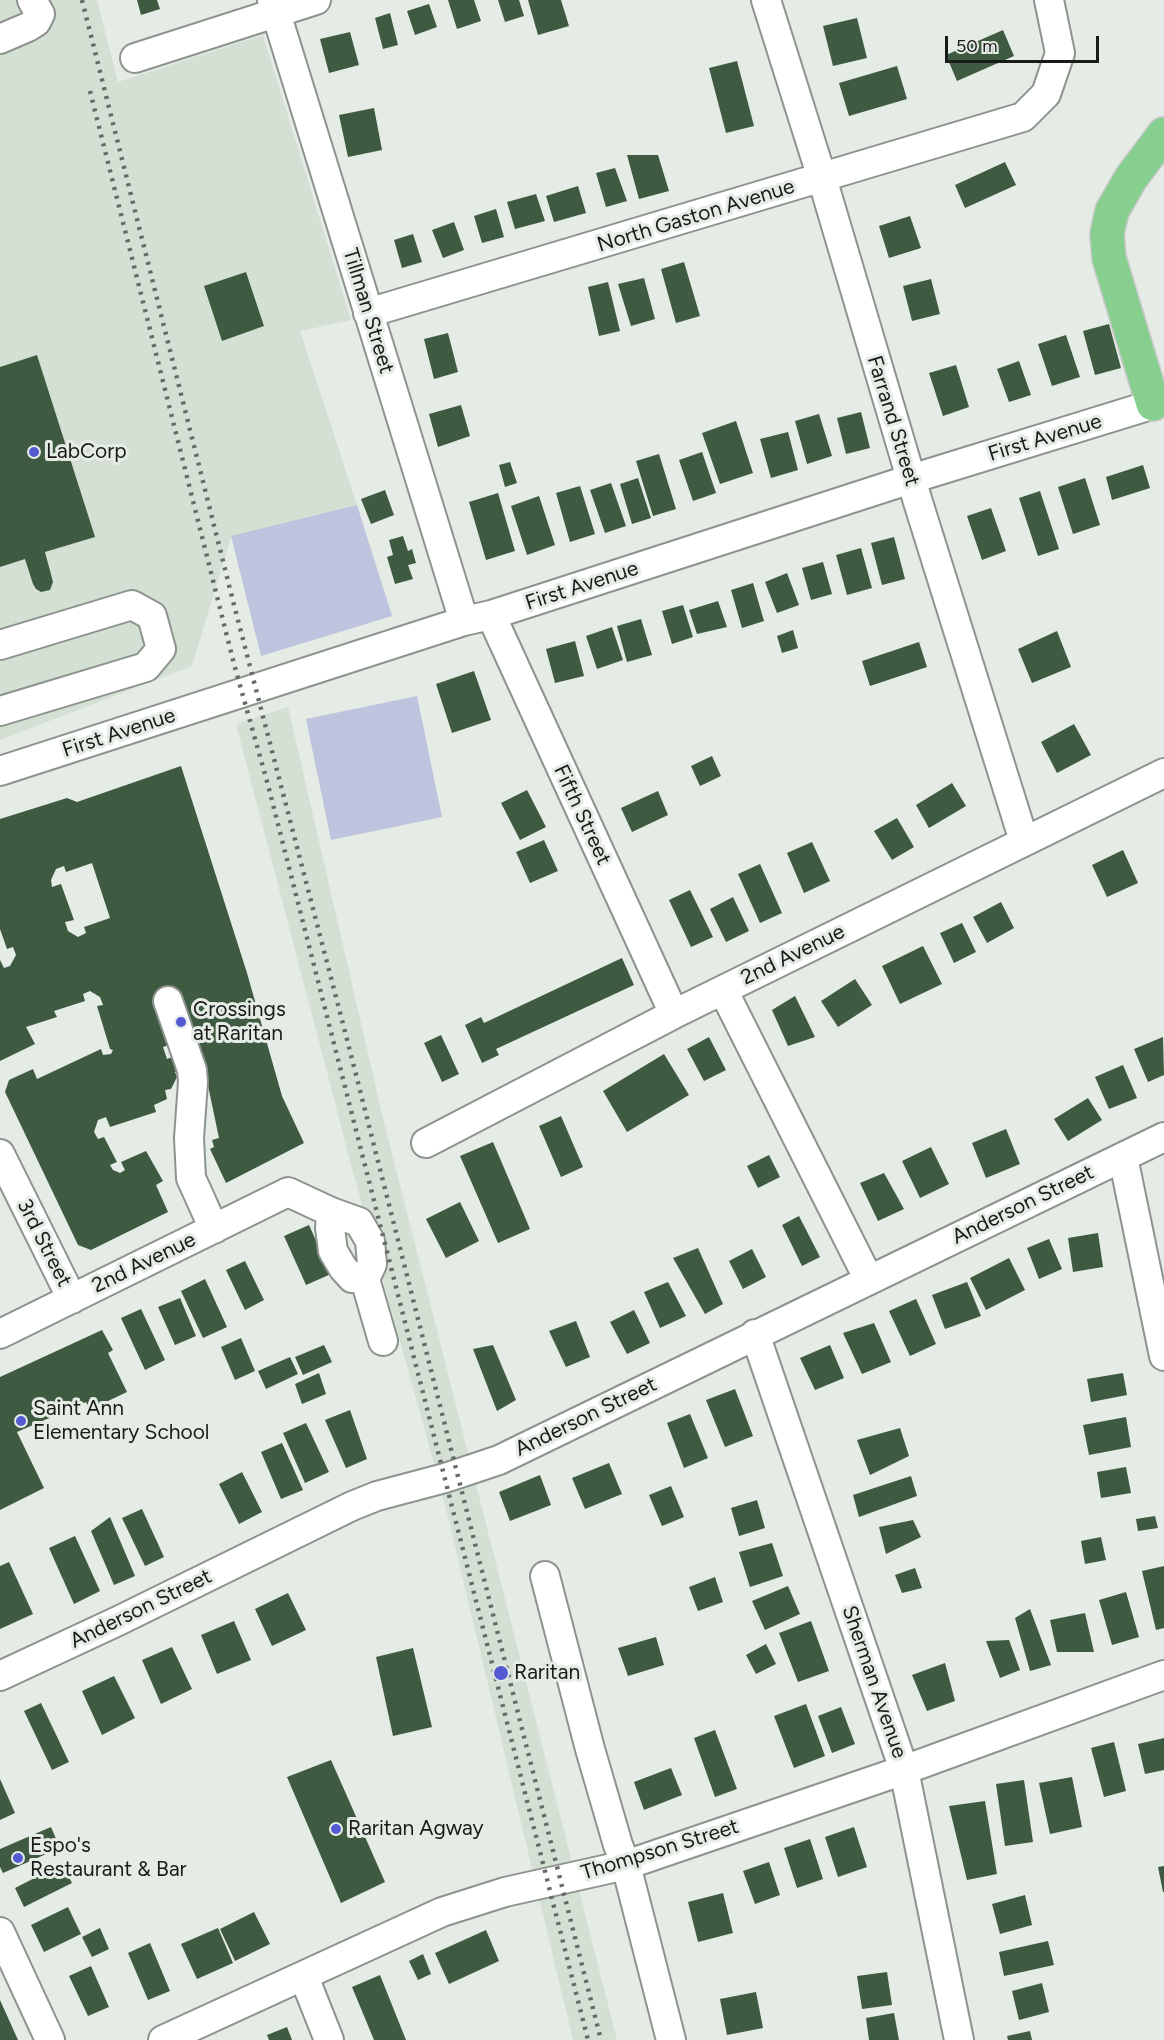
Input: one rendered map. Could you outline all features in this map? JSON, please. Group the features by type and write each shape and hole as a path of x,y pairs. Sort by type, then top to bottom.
{"highway":[{"path":"1159,403 1109,258 1107,234 1112,211 1126,186 1164,134"}],"street":[{"path":"0,39 36,22 40,14 32,0"},
{"path":"135,57 274,6 316,0"},
{"name":"Farrand Street","path":"766,0 822,178 911,479 1024,841"},
{"name":"North Gaston Avenue","path":"368,313 1023,117 1046,94 1060,53 1050,0"},
{"name":"Tillman Street","path":"274,6 368,313 477,618"},
{"name":"First Avenue","path":"0,771 911,479 1159,403"},
{"path":"0,645 132,605 152,616 161,648 146,667 0,711"},
{"name":"Fifth Street","path":"477,618 674,1014"},
{"name":"2nd Avenue","path":"426,1143 674,1014 1164,773"},
{"path":"723,990 869,1280"},
{"path":"168,1001 192,1070 189,1138 191,1178 222,1225"},
{"name":"Anderson Street","path":"0,1676 352,1506 377,1496 445,1478 499,1460 1164,1137"},
{"name":"3rd Street","path":"0,1154 72,1299"},
{"path":"1123,1157 1164,1356"},
{"name":"2nd Avenue","path":"0,1334 288,1192 359,1222 369,1241 372,1264 365,1279 383,1341"},
{"name":"Sherman Avenue","path":"755,1334 904,1770 958,2040"},
{"path":"545,1575 590,1749 626,1865 672,2040"},
{"name":"Thompson Street","path":"163,2040 304,1977 423,1920 472,1901 626,1865 904,1770 1164,1675"},
{"path":"0,1932 50,2040"},
{"path":"304,1977 329,2040"}],"shaded area":[{"path":"0,0 97,0 118,82 263,35 351,320 300,331 357,505 231,537 192,666 0,740"},
{"path":"357,505 392,616 261,656 231,536"},
{"path":"417,696 442,817 331,840 306,719"},
{"path":"288,707 382,1114 617,2040 573,2040 443,1496 353,1172 236,724"}],"building":[{"path":"137,0 157,0 160,9 141,15"},
{"path":"448,0 474,0 481,21 457,29"},
{"path":"498,0 519,0 524,16 505,22"},
{"path":"528,0 561,0 569,26 538,35"},
{"path":"429,4 437,27 415,35 407,11"},
{"path":"390,13 398,45 383,49 375,18"},
{"path":"857,18 867,58 833,66 823,26"},
{"path":"1003,30 1014,56 957,81 946,55"},
{"path":"350,32 359,65 329,73 320,39"},
{"path":"737,61 754,126 726,133 709,68"},
{"path":"897,66 907,99 849,116 839,83"},
{"path":"374,108 382,150 348,157 339,115"},
{"path":"627,155 658,155 669,191 639,199"},
{"path":"1005,162 1016,185 965,208 955,185"},
{"path":"615,168 627,201 606,207 596,173"},
{"path":"578,186 586,213 554,222 546,196"},
{"path":"536,194 545,221 515,229 507,202"},
{"path":"496,209 504,237 482,243 474,216"},
{"path":"910,216 921,248 889,258 879,226"},
{"path":"454,222 464,250 443,258 432,230"},
{"path":"413,234 422,262 402,268 394,240"},
{"path":"684,262 700,316 676,323 661,269"},
{"path":"246,272 264,326 222,341 204,286"},
{"path":"644,278 655,319 631,326 618,284"},
{"path":"931,279 940,314 912,321 903,286"},
{"path":"608,282 620,331 599,336 588,287"},
{"path":"1109,324 1121,368 1095,375 1083,331"},
{"path":"448,333 458,372 434,379 424,339"},
{"path":"1066,335 1080,377 1052,386 1038,344"},
{"name":"LabCorp","path":"37,355 95,537 45,552 53,582 50,590 41,592 33,584 25,559 0,567 0,367"},
{"path":"1019,361 1031,395 1009,402 997,369"},
{"path":"956,365 969,407 943,416 929,373"},
{"path":"461,405 470,436 438,447 429,414"},
{"path":"861,412 870,448 846,454 837,418"},
{"path":"819,414 832,456 807,464 795,421"},
{"path":"736,421 753,473 720,484 702,433"},
{"path":"788,432 798,470 771,478 760,439"},
{"path":"702,452 716,493 693,501 679,460"},
{"path":"659,454 676,509 653,516 636,461"},
{"path":"510,462 517,483 505,487 499,465"},
{"path":"1143,465 1150,488 1112,500 1106,477"},
{"path":"638,478 651,518 632,524 620,484"},
{"path":"1085,478 1100,525 1073,534 1058,487"},
{"path":"611,483 626,526 605,533 590,490"},
{"path":"580,486 595,534 570,542 556,493"},
{"path":"385,490 394,515 371,524 361,499"},
{"path":"1040,491 1059,549 1038,556 1019,498"},
{"path":"498,493 515,551 486,560 469,502"},
{"path":"539,496 555,545 527,555 511,506"},
{"path":"991,508 1006,551 982,560 967,516"},
{"path":"403,536 408,551 412,549 416,563 408,565 413,579 395,584 387,557 393,555 389,540"},
{"path":"894,537 905,579 882,585 871,543"},
{"path":"861,548 872,588 847,595 836,555"},
{"path":"823,562 832,594 811,600 802,568"},
{"path":"787,573 799,605 777,613 765,582"},
{"path":"753,583 764,621 742,628 731,590"},
{"path":"718,601 727,627 697,634 689,610"},
{"path":"683,605 693,637 672,644 662,611"},
{"path":"641,619 652,655 627,662 617,626"},
{"path":"612,627 623,660 597,669 586,636"},
{"path":"793,630 798,648 782,653 777,636"},
{"path":"1057,631 1071,667 1032,683 1018,649"},
{"path":"575,641 584,676 555,683 546,649"},
{"path":"919,642 927,667 870,686 862,661"},
{"path":"474,671 491,720 452,733 436,684"},
{"path":"1074,724 1091,755 1057,773 1041,742"},
{"path":"712,756 721,776 700,786 691,766"},
{"name":"Crossings at Raritan","path":"181,766 247,973 282,1096 304,1143 226,1183 210,1149 214,1147 212,1140 219,1138 198,1038 204,1036 203,1030 194,1029 196,1036 163,1047 167,1059 175,1056 179,1069 175,1072 177,1077 171,1089 165,1090 167,1099 154,1105 156,1112 110,1127 106,1117 98,1120 94,1132 98,1139 104,1137 117,1162 110,1165 113,1170 120,1173 125,1170 121,1162 146,1151 163,1181 156,1185 168,1212 91,1250 78,1245 5,1092 9,1080 33,1069 37,1079 101,1049 103,1055 111,1054 113,1050 110,1049 97,1006 103,1005 100,997 90,991 83,994 85,1001 54,1011 57,1017 26,1027 35,1044 0,1061 0,960 4,968 10,966 16,955 13,947 7,949 0,929 0,819 67,798 77,802","holes":["92,863 110,918 84,927 86,933 78,937 68,931 65,922 74,920 61,884 52,887 51,880 56,869 64,866 66,872"]},
{"path":"952,783 966,806 929,828 916,805"},
{"path":"527,790 546,827 520,840 501,803"},
{"path":"658,791 668,815 632,832 621,808"},
{"path":"897,818 914,847 892,860 874,831"},
{"path":"544,840 558,871 530,883 516,852"},
{"path":"812,842 830,881 804,893 787,853"},
{"path":"1123,850 1138,883 1107,897 1092,865"},
{"path":"760,864 782,913 760,923 738,874"},
{"path":"690,890 713,937 691,947 669,900"},
{"path":"733,897 749,931 726,942 710,909"},
{"path":"1001,902 1014,928 987,943 973,917"},
{"path":"962,923 976,952 954,963 940,933"},
{"path":"923,946 942,984 900,1004 882,966"},
{"path":"622,958 634,985 496,1049 499,1055 482,1063 465,1025 481,1017 484,1023"},
{"path":"855,979 872,1005 838,1027 821,1001"},
{"path":"795,996 815,1037 788,1046 772,1010"},
{"path":"441,1035 459,1074 442,1082 424,1043"},
{"path":"709,1037 726,1070 704,1081 687,1049"},
{"path":"1163,1037 1164,1075 1148,1082 1134,1049"},
{"path":"664,1054 689,1095 627,1132 603,1091"},
{"path":"1123,1065 1137,1098 1109,1109 1095,1077"},
{"path":"1088,1098 1102,1120 1068,1141 1054,1119"},
{"path":"561,1116 583,1167 561,1177 539,1126"},
{"path":"1006,1129 1020,1164 986,1178 972,1143"},
{"path":"493,1142 530,1229 498,1243 460,1156"},
{"path":"931,1147 949,1184 920,1198 902,1161"},
{"path":"769,1155 780,1177 758,1188 747,1166"},
{"path":"884,1173 904,1209 878,1221 860,1183"},
{"path":"460,1202 479,1241 446,1258 426,1219"},
{"path":"799,1216 820,1257 802,1266 782,1225"},
{"path":"309,1225 331,1274 306,1285 284,1236"},
{"path":"1098,1233 1103,1267 1073,1272 1068,1238"},
{"path":"1049,1239 1062,1269 1039,1279 1027,1248"},
{"path":"698,1248 723,1304 705,1314 673,1258"},
{"path":"752,1249 766,1277 743,1289 729,1261"},
{"path":"1009,1258 1025,1290 986,1310 970,1278"},
{"path":"245,1261 264,1300 245,1310 226,1270"},
{"path":"205,1279 227,1327 203,1338 181,1291"},
{"path":"668,1282 686,1316 660,1328 644,1292"},
{"path":"967,1282 981,1316 945,1329 932,1295"},
{"path":"180,1298 196,1336 175,1345 158,1307"},
{"path":"916,1299 936,1344 910,1356 889,1311"},
{"path":"141,1309 165,1360 145,1370 121,1318"},
{"path":"634,1310 650,1343 627,1354 610,1322"},
{"path":"576,1321 590,1357 566,1367 549,1331"},
{"path":"874,1323 891,1362 862,1374 843,1333"},
{"name":"Saint Ann Elementary School","path":"102,1330 113,1350 108,1353 127,1392 89,1410 86,1402 17,1432 44,1488 0,1510 0,1377"},
{"path":"241,1338 255,1371 235,1380 221,1347"},
{"path":"324,1345 332,1362 303,1375 295,1357"},
{"path":"493,1345 516,1400 497,1411 473,1349"},
{"path":"830,1345 844,1378 815,1390 800,1358"},
{"path":"290,1357 298,1374 266,1389 258,1371"},
{"path":"319,1373 326,1394 302,1404 295,1384"},
{"path":"1123,1373 1127,1395 1091,1402 1087,1379"},
{"path":"735,1389 753,1436 725,1447 706,1400"},
{"path":"350,1410 367,1459 346,1468 325,1420"},
{"path":"690,1414 708,1458 684,1468 667,1423"},
{"path":"1126,1417 1131,1447 1089,1455 1083,1425"},
{"path":"306,1423 329,1472 305,1483 283,1433"},
{"path":"900,1428 909,1456 870,1475 857,1440"},
{"path":"282,1443 303,1490 281,1499 261,1452"},
{"path":"609,1463 622,1494 585,1509 572,1478"},
{"path":"1126,1467 1131,1493 1101,1498 1097,1472"},
{"path":"242,1472 262,1512 239,1524 219,1484"},
{"path":"540,1475 551,1505 510,1521 499,1492"},
{"path":"911,1476 917,1496 859,1517 853,1495"},
{"path":"671,1486 684,1517 662,1526 649,1495"},
{"path":"757,1500 765,1528 739,1536 731,1508"},
{"path":"142,1509 164,1557 145,1566 122,1518"},
{"path":"1155,1516 1158,1528 1138,1531 1136,1519"},
{"path":"110,1517 135,1576 114,1585 91,1531"},
{"path":"913,1520 921,1537 886,1554 879,1527"},
{"path":"75,1536 100,1591 74,1604 49,1548"},
{"path":"1101,1537 1106,1560 1085,1564 1081,1541"},
{"path":"772,1543 783,1576 750,1587 739,1552"},
{"path":"9,1562 33,1614 0,1629 0,1566"},
{"path":"1164,1566 1164,1628 1156,1630 1142,1571"},
{"path":"915,1568 922,1588 902,1593 895,1575"},
{"path":"715,1577 723,1602 698,1611 689,1587"},
{"path":"788,1586 800,1614 765,1630 752,1601"},
{"path":"1126,1592 1139,1637 1112,1645 1099,1600"},
{"path":"288,1593 306,1630 272,1646 255,1609"},
{"path":"1030,1609 1051,1665 1030,1671 1015,1618"},
{"path":"1085,1613 1094,1652 1057,1652 1050,1620"},
{"path":"234,1621 251,1660 217,1674 201,1635"},
{"path":"811,1621 829,1671 798,1682 779,1633"},
{"path":"656,1637 664,1665 628,1676 618,1648"},
{"path":"1009,1640 1020,1670 1000,1678 986,1641"},
{"path":"766,1644 776,1664 756,1674 746,1655"},
{"path":"172,1647 192,1689 161,1704 142,1660"},
{"path":"413,1648 432,1727 393,1736 376,1657"},
{"path":"945,1663 955,1701 927,1711 912,1675"},
{"path":"114,1676 135,1718 102,1735 82,1691"},
{"path":"41,1703 69,1762 52,1770 24,1711"},
{"path":"806,1704 825,1756 794,1768 774,1716"},
{"path":"841,1707 855,1744 832,1753 818,1716"},
{"path":"715,1730 737,1789 715,1797 694,1738"},
{"path":"1164,1738 1164,1770 1145,1774 1138,1744"},
{"path":"1114,1742 1126,1791 1104,1797 1091,1748"},
{"name":"Raritan Agway","path":"331,1760 385,1882 341,1903 287,1777"},
{"path":"671,1768 682,1795 644,1810 634,1782"},
{"path":"1072,1777 1082,1827 1050,1834 1039,1783"},
{"path":"0,1779 15,1813 0,1820"},
{"path":"1024,1780 1033,1842 1005,1846 996,1784"},
{"path":"985,1801 997,1874 967,1880 949,1806"},
{"name":"Espo's Restaurant & Bar","path":"51,1827 60,1848 3,1873 0,1867 0,1849"},
{"path":"854,1827 867,1867 838,1877 825,1837"},
{"path":"810,1839 823,1879 797,1888 784,1848"},
{"path":"769,1862 780,1895 755,1904 743,1871"},
{"path":"62,1864 72,1883 24,1907 15,1888"},
{"path":"1164,1866 1164,1892 1163,1892 1158,1867"},
{"path":"723,1893 733,1933 698,1942 688,1902"},
{"path":"1025,1895 1032,1925 1000,1934 992,1904"},
{"path":"68,1907 81,1934 44,1952 31,1925"},
{"path":"254,1912 270,1944 235,1961 220,1929"},
{"path":"100,1928 109,1949 92,1957 82,1937"},
{"path":"218,1928 233,1963 197,1979 181,1944"},
{"path":"486,1930 499,1961 449,1984 435,1953"},
{"path":"1048,1941 1054,1965 1004,1976 999,1952"},
{"path":"150,1943 170,1991 148,2000 128,1953"},
{"path":"423,1954 431,1974 418,1980 409,1961"},
{"path":"91,1966 109,2007 88,2016 69,1976"},
{"path":"887,1972 892,2005 862,2009 857,1976"},
{"path":"380,1975 406,2040 374,2040 352,1987"},
{"path":"1042,1983 1049,2012 1019,2020 1012,1991"},
{"path":"756,1992 763,2028 727,2035 720,1999"},
{"path":"0,2000 18,2040 0,2040"},
{"path":"894,2013 899,2040 869,2040 866,2018"},
{"path":"287,2027 292,2040 269,2040 267,2035"},
{"path":"1030,2031 1032,2040 1008,2040 1007,2036"}],"railway":[{"path":"82,0 233,601 350,1051 601,2040"},
{"path":"90,91 234,664 268,785 588,2040"}],"place":[{"name":"LabCorp","path":"34,452"},
{"name":"Crossings at Raritan","path":"181,1022"},
{"name":"Saint Ann Elementary School","path":"21,1421"},
{"name":"Raritan","path":"501,1673"},
{"name":"Raritan Agway","path":"336,1829"},
{"name":"Espo's Restaurant & Bar","path":"18,1858"}]}
